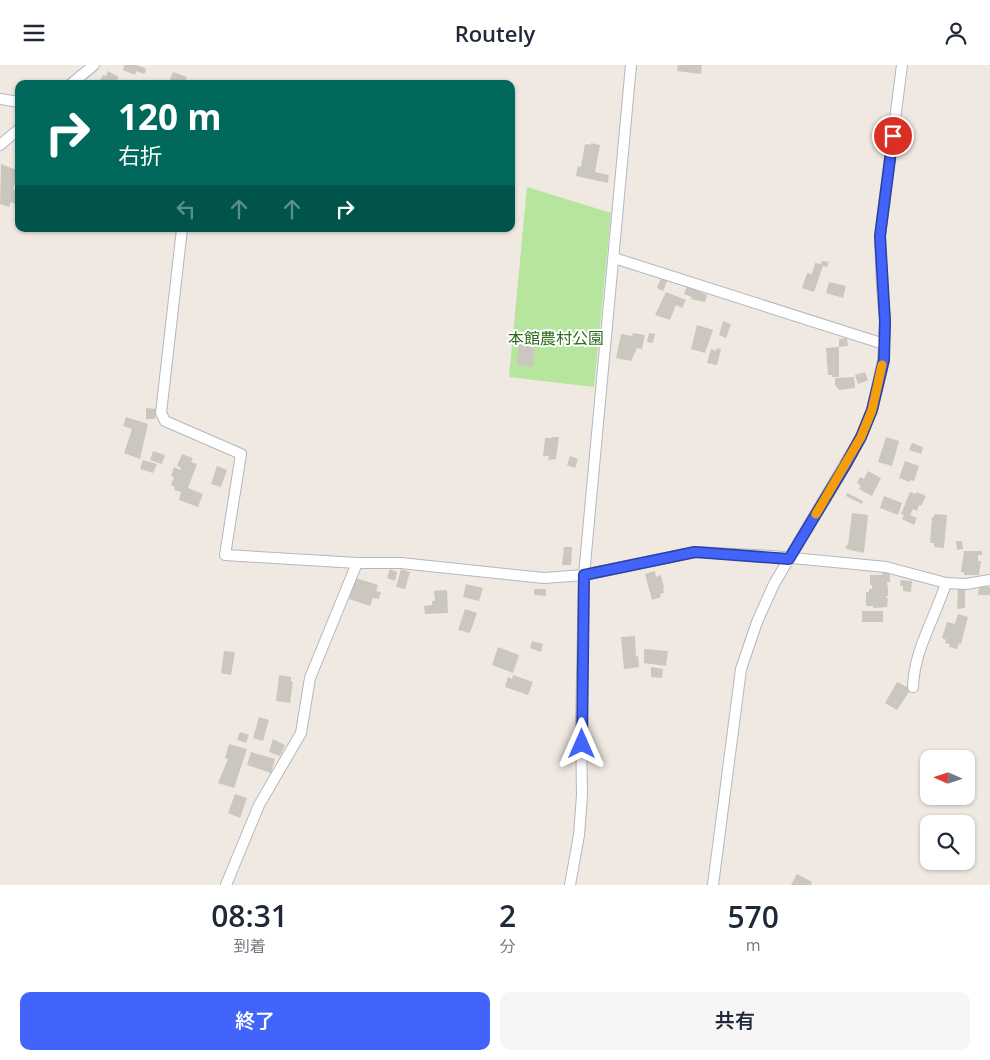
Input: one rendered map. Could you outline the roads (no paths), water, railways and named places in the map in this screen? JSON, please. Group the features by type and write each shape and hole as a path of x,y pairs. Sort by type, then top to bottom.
{"street":[{"path":"76,80 94,65"},
{"path":"570,885 579,835 582,795 581,727 584,575 631,65"},
{"path":"713,885 741,669 757,623 774,584 861,437 872,410 884,360 885,321 880,236 902,65"},
{"path":"0,99 15,101"},
{"path":"0,145 15,132"},
{"path":"182,232 161,413 165,421 241,454 225,555 357,563 401,563 544,579 584,575 695,552 886,567 946,583 966,584 990,579"},
{"path":"614,258 884,344"},
{"path":"226,885 259,805 300,733 310,678 357,563"},
{"path":"913,687 913,670 946,583"}],"park label":[{"name":"本館農村公園","path":"556,338"}]}
